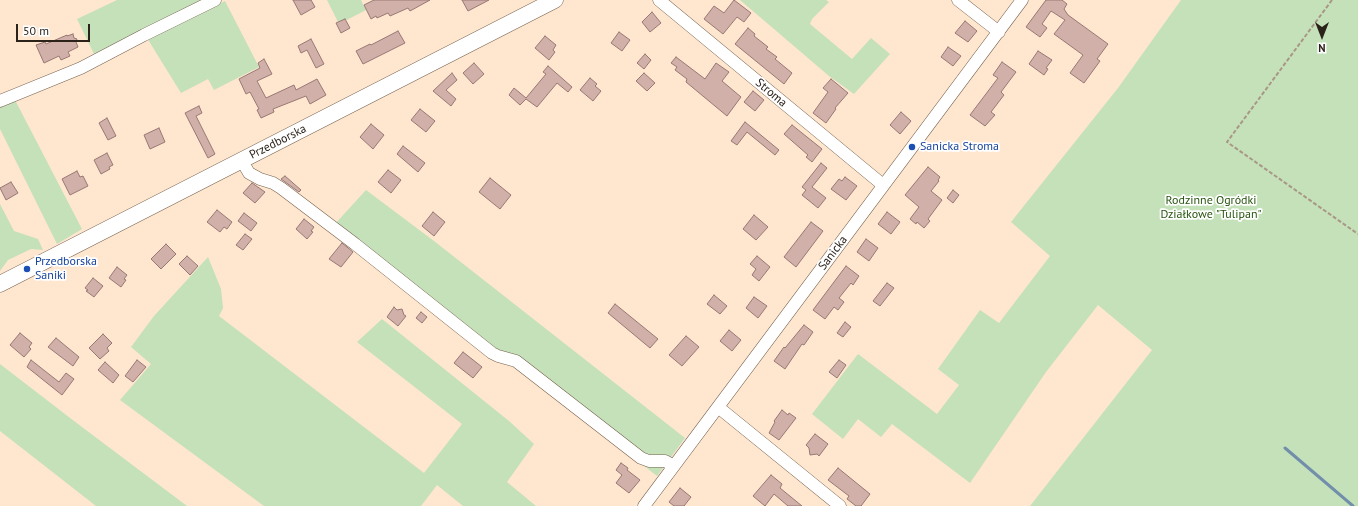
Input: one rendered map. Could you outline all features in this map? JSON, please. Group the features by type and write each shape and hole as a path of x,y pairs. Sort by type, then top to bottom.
{"main road":[{"name":"Przedborska","path":"0,284 556,0"}],"street":[{"path":"0,101 81,68 215,0"},
{"name":"Stroma","path":"659,0 883,185"},
{"path":"958,0 999,32"},
{"name":"Sanicka","path":"644,506 1022,0"},
{"path":"242,161 249,173 281,188 492,352 498,356 516,361 641,458 649,461 665,461 674,466"},
{"path":"718,407 840,506"}],"path":[{"path":"1332,0 1228,142 1358,234"}],"green space":[{"path":"117,0 207,0 94,54 77,19"},
{"path":"327,0 361,0 366,10 339,24"},
{"path":"740,0 826,0 829,2 812,19 810,24 852,59 871,38 890,54 854,94 829,76"},
{"name":"Rodzinne Ogródki Działkowe \"Tulipan\"","path":"1181,0 1358,0 1358,506 1030,506 1152,350 1098,305 1046,372 970,483 892,424 881,437 858,419 843,439 812,414 858,354 937,414 959,385 938,369 980,310 999,323 1050,256 1011,222 1118,88"},
{"path":"225,1 259,67 214,90 208,79 181,93 147,38"},
{"path":"15,100 82,229 57,244 0,129 0,107"},
{"path":"366,190 434,241 685,438 657,476 334,225"},
{"path":"0,204 14,231 38,239 43,250 31,249 8,260 0,271"},
{"path":"208,257 221,289 223,308 219,316 424,473 462,424 357,342 382,319 509,421 534,444 507,482 536,506 463,506 437,485 421,506 264,506 120,400 151,364 131,347 154,316"},
{"path":"0,364 187,506 96,506 0,431"}],"building":[{"path":"293,0 311,0 315,7 301,15"},
{"path":"374,0 430,0 410,11 408,8 390,16 388,13 371,19 364,5"},
{"path":"462,0 489,0 468,11"},
{"path":"734,0 751,13 744,22 737,17 723,34 704,19 714,6 724,13"},
{"path":"1046,0 1062,0 1067,4 1064,9 1068,15 1108,44 1097,59 1100,61 1084,83 1070,73 1083,55 1054,34 1065,20 1051,11 1042,24 1047,28 1040,37 1026,27"},
{"path":"652,12 661,23 650,32 642,22"},
{"path":"345,19 350,28 341,33 336,23"},
{"path":"965,21 977,31 968,42 955,33"},
{"path":"748,28 755,34 754,36 768,47 766,49 777,57 775,59 792,73 784,84 735,44"},
{"path":"398,31 405,43 363,64 356,51"},
{"path":"619,32 630,40 622,51 611,43"},
{"path":"73,34 74,38 77,39 76,42 78,47 68,52 70,56 61,60 59,56 44,63 36,45 45,42 46,44"},
{"path":"545,36 556,45 553,50 555,52 549,60 535,48"},
{"path":"311,39 324,64 316,68 307,50 301,53 298,46"},
{"path":"948,47 961,56 953,66 941,57"},
{"path":"1038,51 1052,60 1046,68 1048,69 1044,75 1029,64"},
{"path":"645,54 651,60 644,69 637,63"},
{"path":"676,57 705,79 716,63 729,72 722,81 741,97 727,116 686,82 687,79 675,70 677,67 671,63"},
{"path":"264,59 272,74 257,81 266,98 294,85 296,90 317,79 326,95 310,104 306,96 273,109 274,112 261,118 257,110 259,109 250,92 246,94 239,79 260,68 258,63"},
{"path":"1002,62 1016,72 1001,92 1004,95 991,112 995,115 985,126 970,115 998,78 993,75"},
{"path":"474,63 484,74 473,84 463,73"},
{"path":"548,66 572,87 568,92 557,83 537,107 526,99 520,105 509,95 514,88 526,98 546,74 543,72"},
{"path":"452,73 457,80 446,90 456,99 451,106 433,91"},
{"path":"644,73 655,83 647,91 636,81"},
{"path":"590,78 597,84 595,86 601,91 593,101 580,90"},
{"path":"831,79 848,93 835,108 836,109 826,123 813,113 828,92 823,88"},
{"path":"753,91 764,100 755,111 744,102"},
{"path":"199,106 202,113 196,116 215,154 208,158 185,113"},
{"path":"420,109 435,121 426,132 411,120"},
{"path":"901,112 911,121 900,134 890,125"},
{"path":"107,118 116,136 108,140 99,123"},
{"path":"745,122 779,150 775,155 747,132 737,145 731,141"},
{"path":"371,124 384,135 373,149 360,137"},
{"path":"792,125 822,149 812,162 806,157 808,155 784,134"},
{"path":"159,128 165,142 150,149 144,135"},
{"path":"403,146 425,163 418,172 397,154"},
{"path":"107,153 113,165 109,167 110,169 101,174 94,160"},
{"path":"821,163 827,168 812,187 826,198 818,208 802,195 806,190 802,187"},
{"path":"928,167 940,177 938,180 939,181 931,191 942,200 928,219 930,221 924,228 917,222 916,224 910,219 919,207 905,195"},
{"path":"388,170 401,180 391,193 378,182"},
{"path":"77,171 80,177 83,176 88,186 70,195 62,179"},
{"path":"285,176 301,190 299,192 281,179"},
{"path":"845,177 857,186 846,200 831,189 839,179 842,181"},
{"path":"490,178 511,195 500,209 479,192"},
{"path":"11,182 18,193 6,200 0,188"},
{"path":"252,183 265,192 255,203 243,193"},
{"path":"953,190 959,195 953,203 947,198"},
{"path":"217,210 232,222 227,229 224,227 220,232 207,222"},
{"path":"433,212 445,222 434,236 422,226"},
{"path":"887,212 900,222 891,234 878,224"},
{"path":"244,213 257,223 251,231 238,221"},
{"path":"754,215 768,227 756,240 743,229"},
{"path":"304,219 314,227 311,231 313,232 307,239 296,229"},
{"path":"811,222 823,231 796,267 784,257"},
{"path":"245,234 252,239 243,250 236,245"},
{"path":"866,239 878,248 869,261 857,252"},
{"path":"342,243 353,252 341,267 329,259"},
{"path":"166,244 176,254 161,269 151,259"},
{"path":"187,256 198,266 190,275 179,264"},
{"path":"757,256 770,267 759,281 752,275 756,269 750,264"},
{"path":"846,266 859,276 853,285 851,283 839,298 844,302 838,310 834,307 825,319 813,310"},
{"path":"117,267 127,275 124,279 126,280 121,287 109,278"},
{"path":"93,278 103,286 94,297 86,291 88,290 85,288"},
{"path":"887,283 894,288 880,306 873,301"},
{"path":"714,295 727,306 720,314 707,304"},
{"path":"754,297 767,306 758,318 746,308"},
{"path":"615,304 658,339 650,348 608,313"},
{"path":"394,307 397,310 402,309 404,315 406,316 398,326 387,317"},
{"path":"421,312 427,317 422,323 416,318"},
{"path":"845,322 851,327 843,337 837,333"},
{"path":"804,325 813,332 804,345 802,344 785,369 774,361 784,347 785,348"},
{"path":"729,330 741,340 732,351 720,341"},
{"path":"20,333 32,343 29,347 31,349 24,357 10,345"},
{"path":"103,334 112,343 107,348 109,351 100,359 89,348"},
{"path":"686,336 699,347 682,366 669,355"},
{"path":"56,338 79,357 73,366 48,347"},
{"path":"463,352 482,367 473,378 454,363"},
{"path":"31,360 59,382 66,373 74,379 62,395 27,367"},
{"path":"137,360 146,367 133,382 125,376"},
{"path":"839,360 846,365 837,378 829,372"},
{"path":"105,362 119,375 113,383 98,370"},
{"path":"782,410 788,415 789,413 796,418 779,440 769,433 775,422 774,421"},
{"path":"815,434 828,444 819,456 817,454 810,455 809,448 806,445"},
{"path":"621,463 628,468 627,470 640,480 629,493 616,483 622,475 616,470"},
{"path":"838,468 870,494 861,506 856,506 847,499 849,496 828,480"},
{"path":"771,475 782,484 780,488 802,506 788,506 774,494 765,506 753,496"},
{"path":"680,488 691,497 684,506 674,506 669,502"}],"waterway":[{"path":"1285,448 1353,506"}],"place":[{"name":"Sanicka Stroma","path":"912,147"},
{"name":"Przedborska Saniki","path":"27,269"}]}
